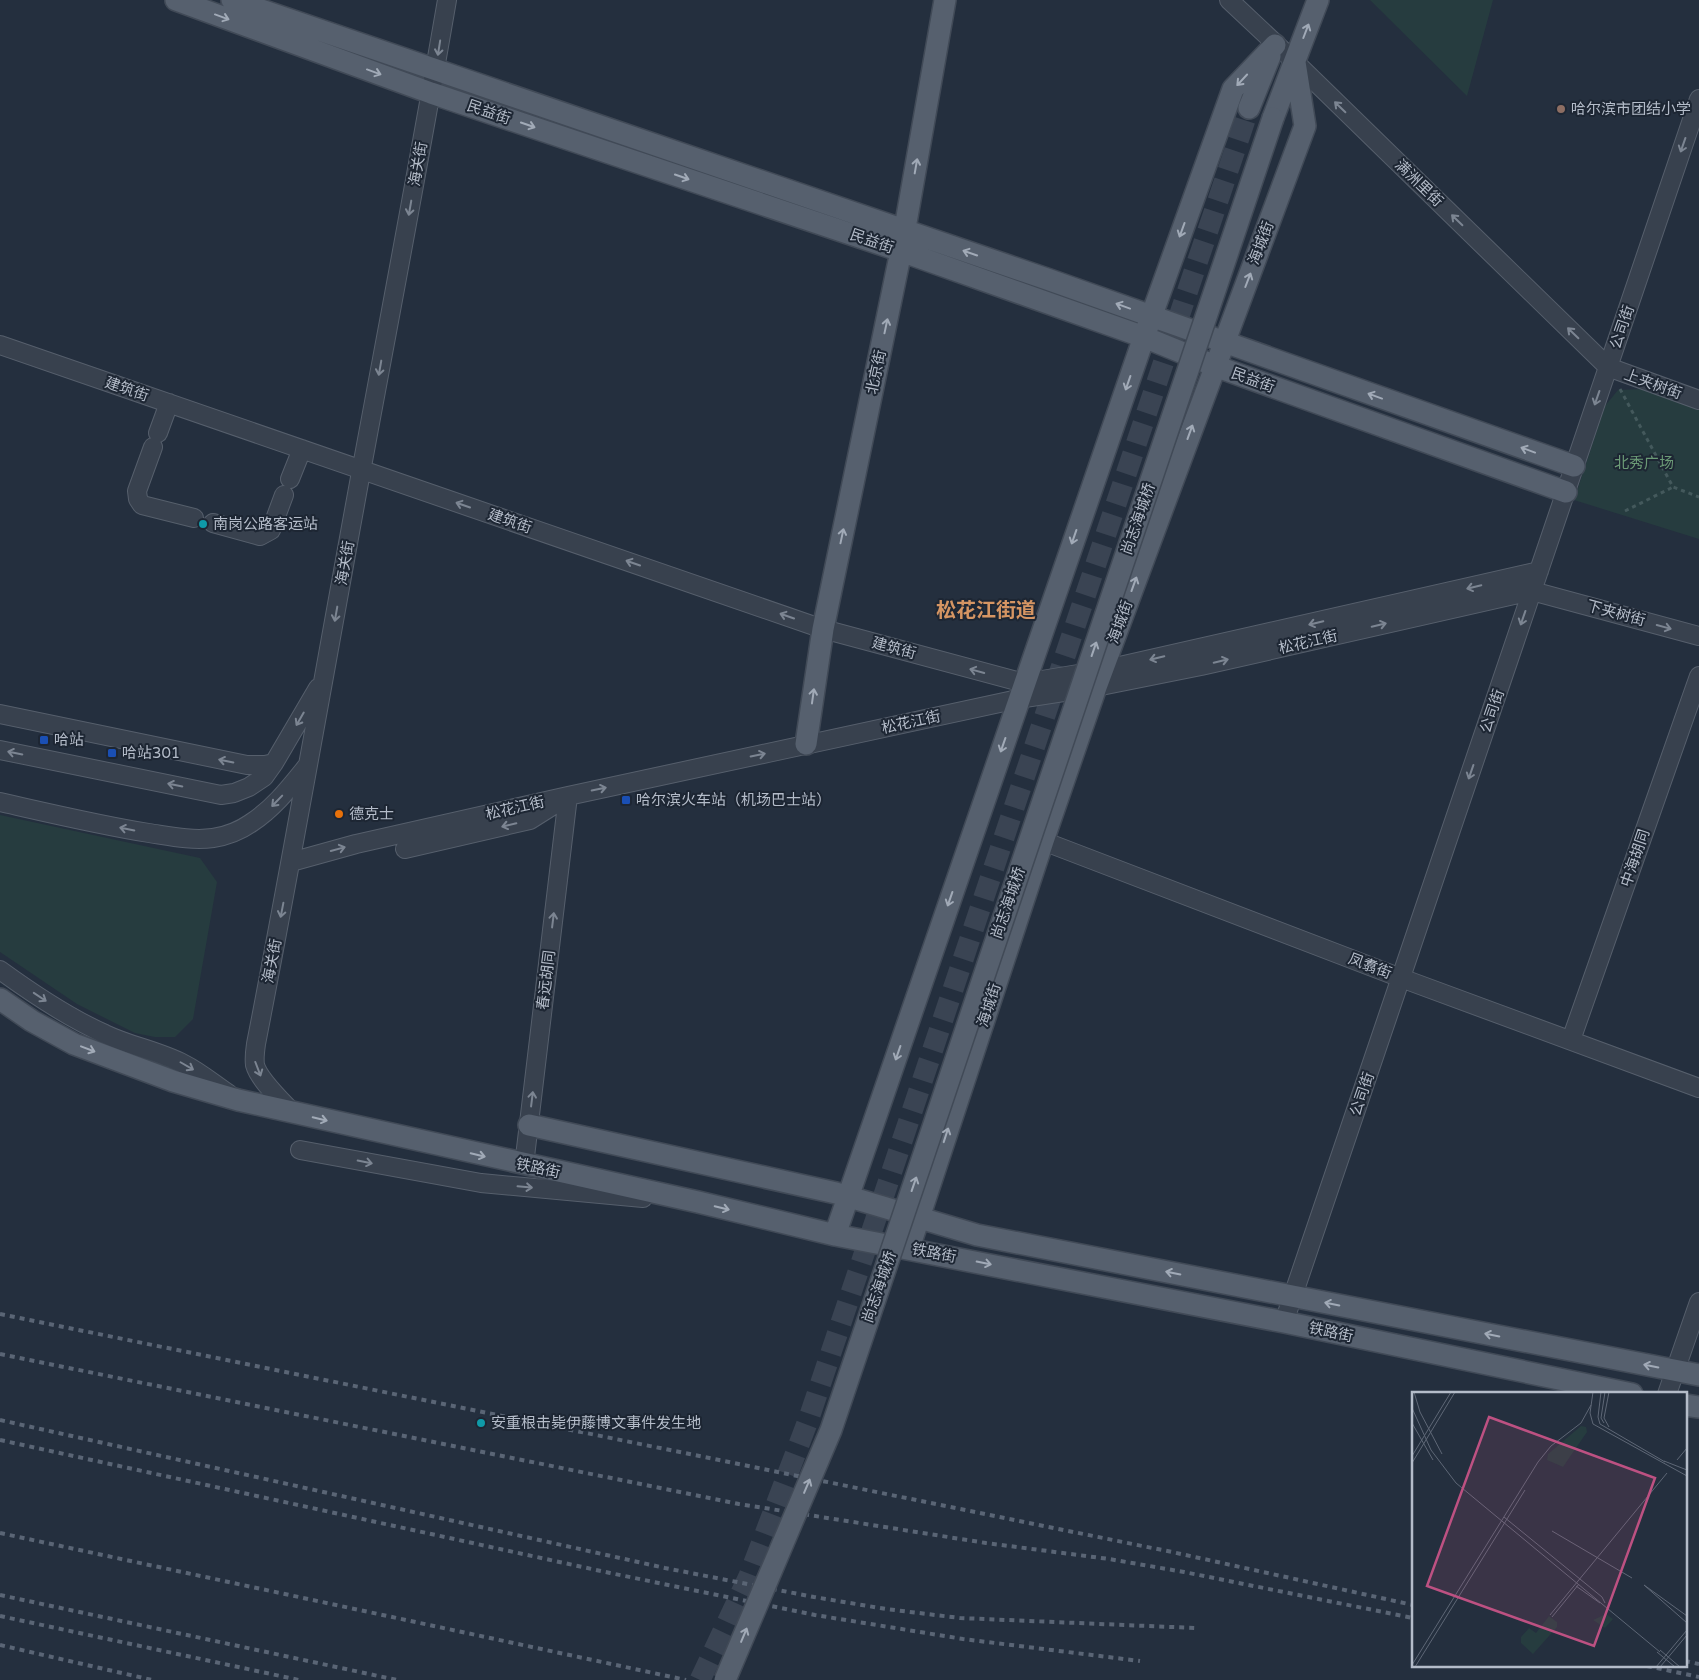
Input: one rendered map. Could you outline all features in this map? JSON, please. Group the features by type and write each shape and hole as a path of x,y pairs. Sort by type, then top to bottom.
{"main road":[{"name":"民益街","path":"176,0 431,93 903,241 1151,316 1574,466"},
{"name":"民益街","path":"232,0 435,71 903,241 1215,366 1566,492"},
{"name":"北京街","path":"806,744 823,629 903,241 945,0"},
{"name":"海城街","path":"908,1248 1043,841 1099,679 1305,126 1295,62 1318,0"},
{"path":"1249,108 1275,45"},
{"path":"835,1235 1151,316 1233,89 1275,45"},
{"name":"尚志海城桥","path":"725,1680 831,1430 1272,118 1295,62"},
{"name":"铁路街","path":"0,999 32,1021 74,1044 173,1081 238,1100 524,1165 698,1202 835,1235 1284,1322 1622,1392"},
{"name":"铁路街","path":"529,1124 849,1196 977,1235 1699,1375"},
{"path":"1686,1404 1699,1407"}],"street":[{"name":"海关街","path":"293,1113 261,1077 254,1058 447,0"},
{"name":"满洲里街","path":"1229,0 1608,368"},
{"name":"公司街","path":"1284,1322 1699,99"},
{"name":"建筑街","path":"0,345 823,629 1021,691"},
{"name":"上夹树街","path":"1608,368 1699,400"},
{"path":"169,403 137,491 138,499 142,505 194,518"},
{"path":"290,479 302,449"},
{"path":"213,524 260,536 266,534 271,530 284,495"},
{"name":"松花江街","path":"1099,679 1539,571"},
{"name":"松花江街","path":"291,862 356,844 806,744 1021,691 1201,666 1532,591"},
{"name":"下夹树街","path":"1532,591 1699,636"},
{"name":"中海胡同","path":"1571,1040 1699,676"},
{"path":"0,750 221,794 234,793 249,787 264,777 324,677"},
{"path":"0,714 247,766 274,763"},
{"path":"0,802 128,830 188,838 215,838 244,827 266,812 279,800 309,764"},
{"path":"405,849 530,820 568,796"},
{"name":"春远胡同","path":"524,1165 568,796"},
{"name":"凤翥街","path":"1043,841 1401,978 1699,1088"},
{"path":"0,970 82,1023 130,1045 186,1064 238,1100"},
{"path":"300,1150 481,1184 698,1202"},
{"path":"1668,1392 1699,1302"}],"path":[{"path":"1608,368 1673,487 1699,497"},
{"path":"1626,511 1673,487"}],"green space":[{"path":"1370,0 1493,0 1467,96"},
{"name":"北秀广场","path":"1645,389 1699,408 1699,539 1574,500 1605,406 1618,390"},
{"path":"0,815 200,858 217,882 193,1019 175,1037 155,1037 135,1033 77,1004 0,952"}],"tunnel":[{"path":"700,1680 749,1576 809,1418 1249,108"}],"railway":[{"path":"0,1314 1172,1552 1412,1605"},
{"path":"0,1354 739,1504 986,1543 1109,1559 1184,1572 1412,1618"},
{"path":"0,1420 665,1568 814,1597 886,1609 960,1618 1195,1628"},
{"path":"0,1440 610,1573 815,1615 963,1639 1140,1661"},
{"path":"0,1533 686,1680"},
{"path":"0,1595 397,1680"},
{"path":"0,1616 299,1680"},
{"path":"0,1645 152,1680"},
{"path":"1686,1661 1699,1664"},
{"path":"1656,1668 1699,1677"}],"place":[{"name":"哈尔滨市团结小学","path":"1561,109"},
{"name":"南岗公路客运站","path":"203,524"},
{"name":"哈站","path":"44,740"},
{"name":"哈站301","path":"112,753"},
{"name":"哈尔滨火车站（机场巴士站）","path":"626,800"},
{"name":"德克士","path":"339,814"},
{"name":"安重根击毙伊藤博文事件发生地","path":"481,1423"}],"district":[{"name":"松花江街道","path":"986,611"}]}
